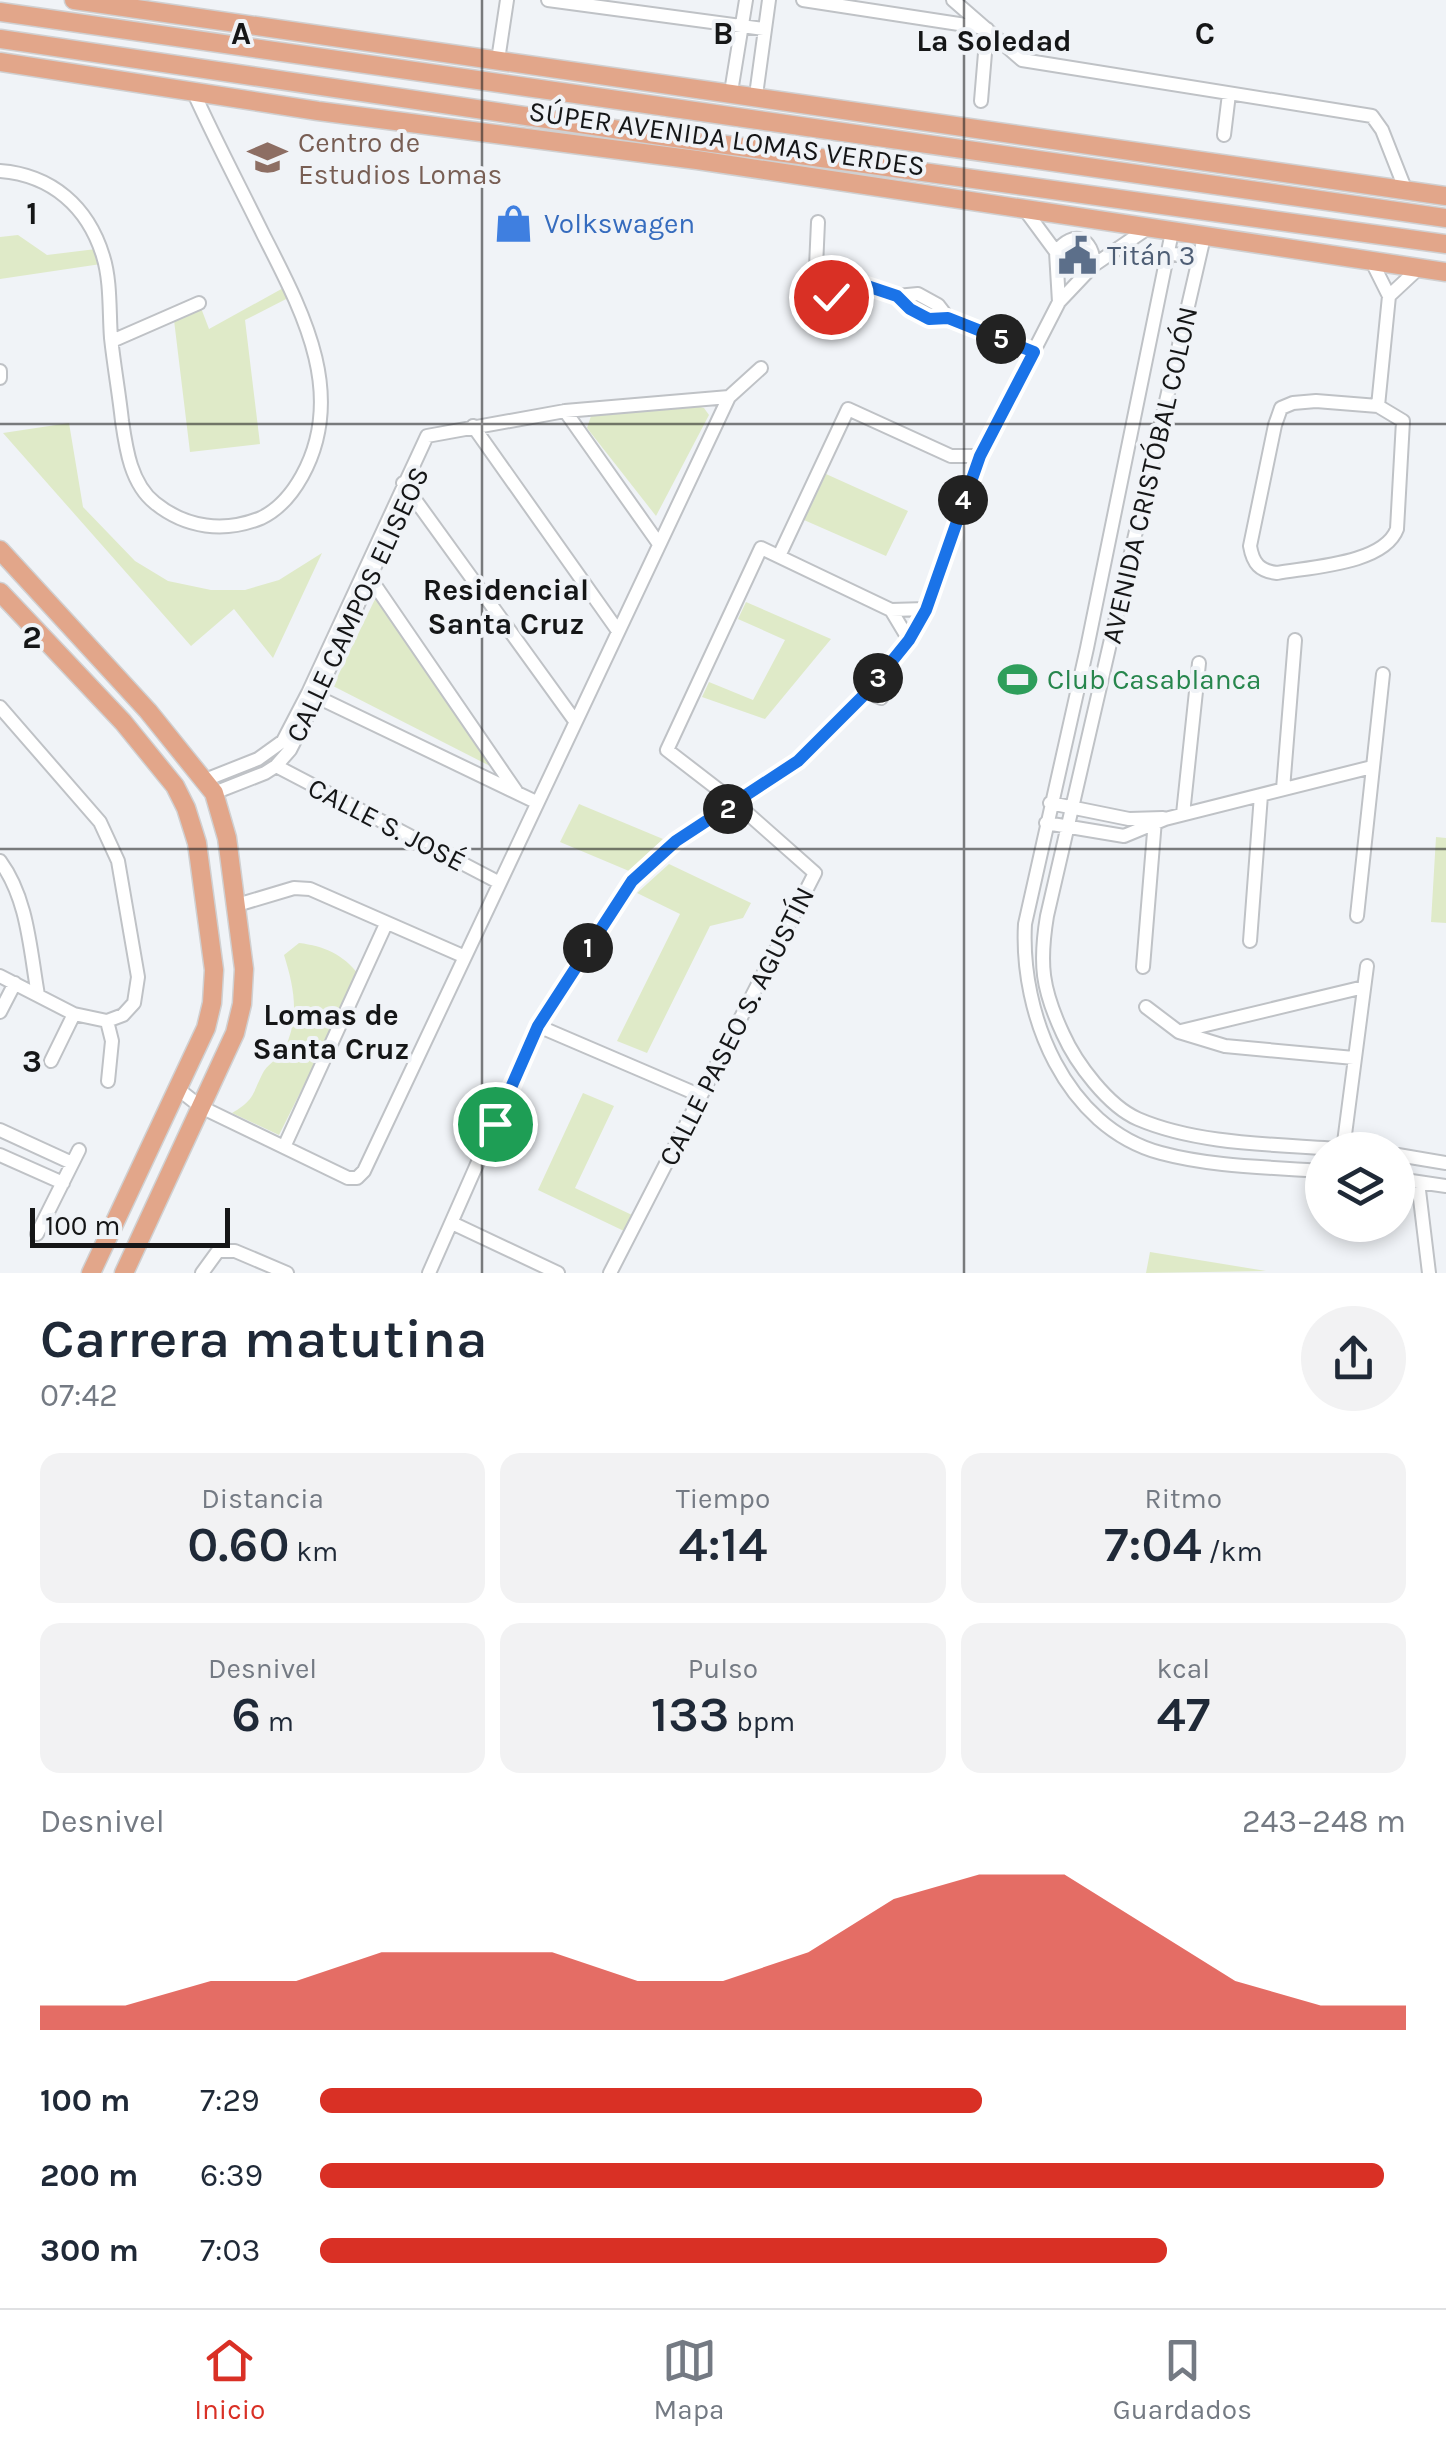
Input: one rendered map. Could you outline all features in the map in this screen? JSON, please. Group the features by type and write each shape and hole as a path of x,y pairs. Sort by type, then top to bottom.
{"main road":[{"name":"SÚPER AVENIDA LOMAS VERDES","path":"83,1 1446,196"},
{"path":"83,1 151,34"},
{"name":"SÚPER AVENIDA LOMAS VERDES","path":"0,12 1446,218"},
{"name":"SÚPER AVENIDA LOMAS VERDES","path":"0,41 1446,244"},
{"path":"0,41 22,64"},
{"name":"SÚPER AVENIDA LOMAS VERDES","path":"0,62 330,112 697,160 1446,272"},
{"path":"594,97 649,81"},
{"path":"668,137 697,160"},
{"path":"0,550 148,711 209,786 224,824 244,969 242,1004 235,1033 124,1273"},
{"path":"0,592 142,744 175,786 197,842 214,970 206,1028 91,1273"}],"street":[{"path":"498,60 507,0"},
{"path":"548,0 764,29"},
{"path":"731,92 746,0"},
{"path":"756,96 769,0"},
{"path":"803,0 987,29"},
{"path":"952,0 1022,60 1372,116 1382,130 1406,191"},
{"path":"980,101 987,29"},
{"path":"0,172 18,172 65,193 84,212 104,256 125,445 136,479 152,501 175,517 205,527 243,525 273,512 293,492 318,434 322,394 316,353 300,308 194,91"},
{"path":"1224,135 1229,94"},
{"path":"1024,208 1056,252 1059,302"},
{"path":"818,222 816,267 897,296 929,319 948,318 1034,352"},
{"path":"429,1273 538,1026 632,881 676,841 798,761 867,692 909,640 926,610 980,456 1059,302 1094,265 1148,228"},
{"name":"AVENIDA CRISTÓBAL COLÓN","path":"1172,232 1088,648 1025,924 1028,992 1040,1031 1082,1102 1120,1135 1160,1152 1216,1163 1305,1170"},
{"name":"AVENIDA CRISTÓBAL COLÓN","path":"1204,236 1040,954 1054,1016 1072,1053 1097,1086 1134,1118 1174,1130 1305,1145"},
{"path":"1056,252 1064,241 1077,237 1086,240 1093,251 1094,265"},
{"path":"1167,253 1199,258"},
{"path":"1370,260 1389,296 1378,406"},
{"path":"1389,296 1418,268"},
{"path":"831,297 843,278"},
{"path":"112,342 199,303"},
{"path":"178,1090 201,1108 348,1178 357,1178 364,1171 729,397 762,368"},
{"path":"0,370 0,378"},
{"name":"CALLE CAMPOS ELISEOS","path":"209,786 276,766 290,750 406,487 438,431 565,411 729,397"},
{"path":"1316,401 1378,406 1403,421 1394,538 1362,557 1264,572 1253,560 1250,546 1274,425 1281,408 1316,401"},
{"path":"779,556 848,409 951,456 980,456"},
{"path":"565,411 659,544"},
{"path":"473,426 618,631"},
{"path":"951,456 968,484"},
{"path":"406,487 575,721"},
{"path":"736,804 667,750 761,548 891,610 926,610"},
{"path":"367,573 516,791"},
{"path":"891,610 909,640"},
{"path":"1283,789 1295,640"},
{"path":"1183,814 1199,663"},
{"path":"1357,916 1384,674"},
{"path":"313,695 536,802"},
{"name":"CALLE CAMPOS ELISEOS","path":"209,786 271,751 313,695"},
{"path":"0,707 100,822 112,842 138,977 134,1003 123,1015 107,1021 74,1014 0,976"},
{"path":"0,733 10,718"},
{"name":"CALLE S. JOSÉ","path":"276,766 498,882"},
{"path":"1046,824 1124,836 1159,820 1372,767"},
{"path":"1250,941 1260,794"},
{"path":"1050,803 1129,820 1159,820"},
{"name":"CALLE PASEO S. AGUSTÍN","path":"610,1273 815,873 736,804"},
{"path":"1144,967 1159,820"},
{"path":"0,862 14,882 20,900 38,995"},
{"path":"236,905 294,888 310,889 463,956"},
{"path":"284,1146 386,924"},
{"path":"1347,1132 1366,966"},
{"path":"0,1012 15,983"},
{"path":"1179,1032 1364,987"},
{"path":"1146,1007 1179,1032 1225,1046 1354,1058"},
{"path":"51,1061 74,1014"},
{"path":"107,1021 112,1041 108,1081"},
{"path":"538,1026 699,1095"},
{"path":"0,1130 72,1164"},
{"path":"37,1234 79,1150"},
{"path":"0,1155 63,1183"},
{"path":"1415,1158 1446,1163"},
{"path":"1415,1182 1446,1187"},
{"path":"1418,1182 1430,1273"},
{"path":"452,1223 558,1273"},
{"path":"202,1273 218,1251 235,1251 287,1273"}],"green space":[{"path":"18,235 47,255 96,249 101,264 0,279 0,237"},
{"path":"285,287 290,297 245,320 260,444 190,452 174,320 201,308 209,329"},
{"path":"696,406 709,415 656,516 587,428 591,416 621,410"},
{"path":"69,423 83,507 135,561 168,581 211,590 245,590 279,580 322,553 273,658 234,609 191,646 3,433"},
{"path":"826,474 908,511 886,556 804,520"},
{"path":"377,595 490,766 333,686"},
{"path":"746,602 831,639 765,719 702,697 709,682 753,700 785,640 738,619"},
{"path":"579,804 663,839 629,871 560,842"},
{"path":"1436,837 1446,838 1446,923 1431,922"},
{"path":"669,864 751,903 743,918 710,926 647,1053 617,1041 680,914 637,893"},
{"path":"299,943 332,952 359,975 279,1135 232,1113 250,1099 264,1071 281,1054 290,1036 294,1002 284,955"},
{"path":"583,1093 614,1106 575,1188 632,1215 624,1231 538,1190"},
{"path":"1150,1252 1266,1271 1146,1273"}],"place":[{"name":"Centro de Estudios Lomas","path":"268,158"},
{"name":"Volkswagen","path":"514,223"},
{"name":"Titán 3","path":"1077,255"},
{"name":"Club Casablanca","path":"1017,679"}],"district":[{"name":"La Soledad","path":"994,41"},
{"name":"Residencial Santa Cruz","path":"506,607"},
{"name":"Lomas de Santa Cruz","path":"331,1032"}],"route":[{"path":"495,1124 538,1026 632,881 676,841 798,761 867,692 909,640 926,610 980,456 1034,352 948,318 929,319 897,296 843,278 831,297"}]}
